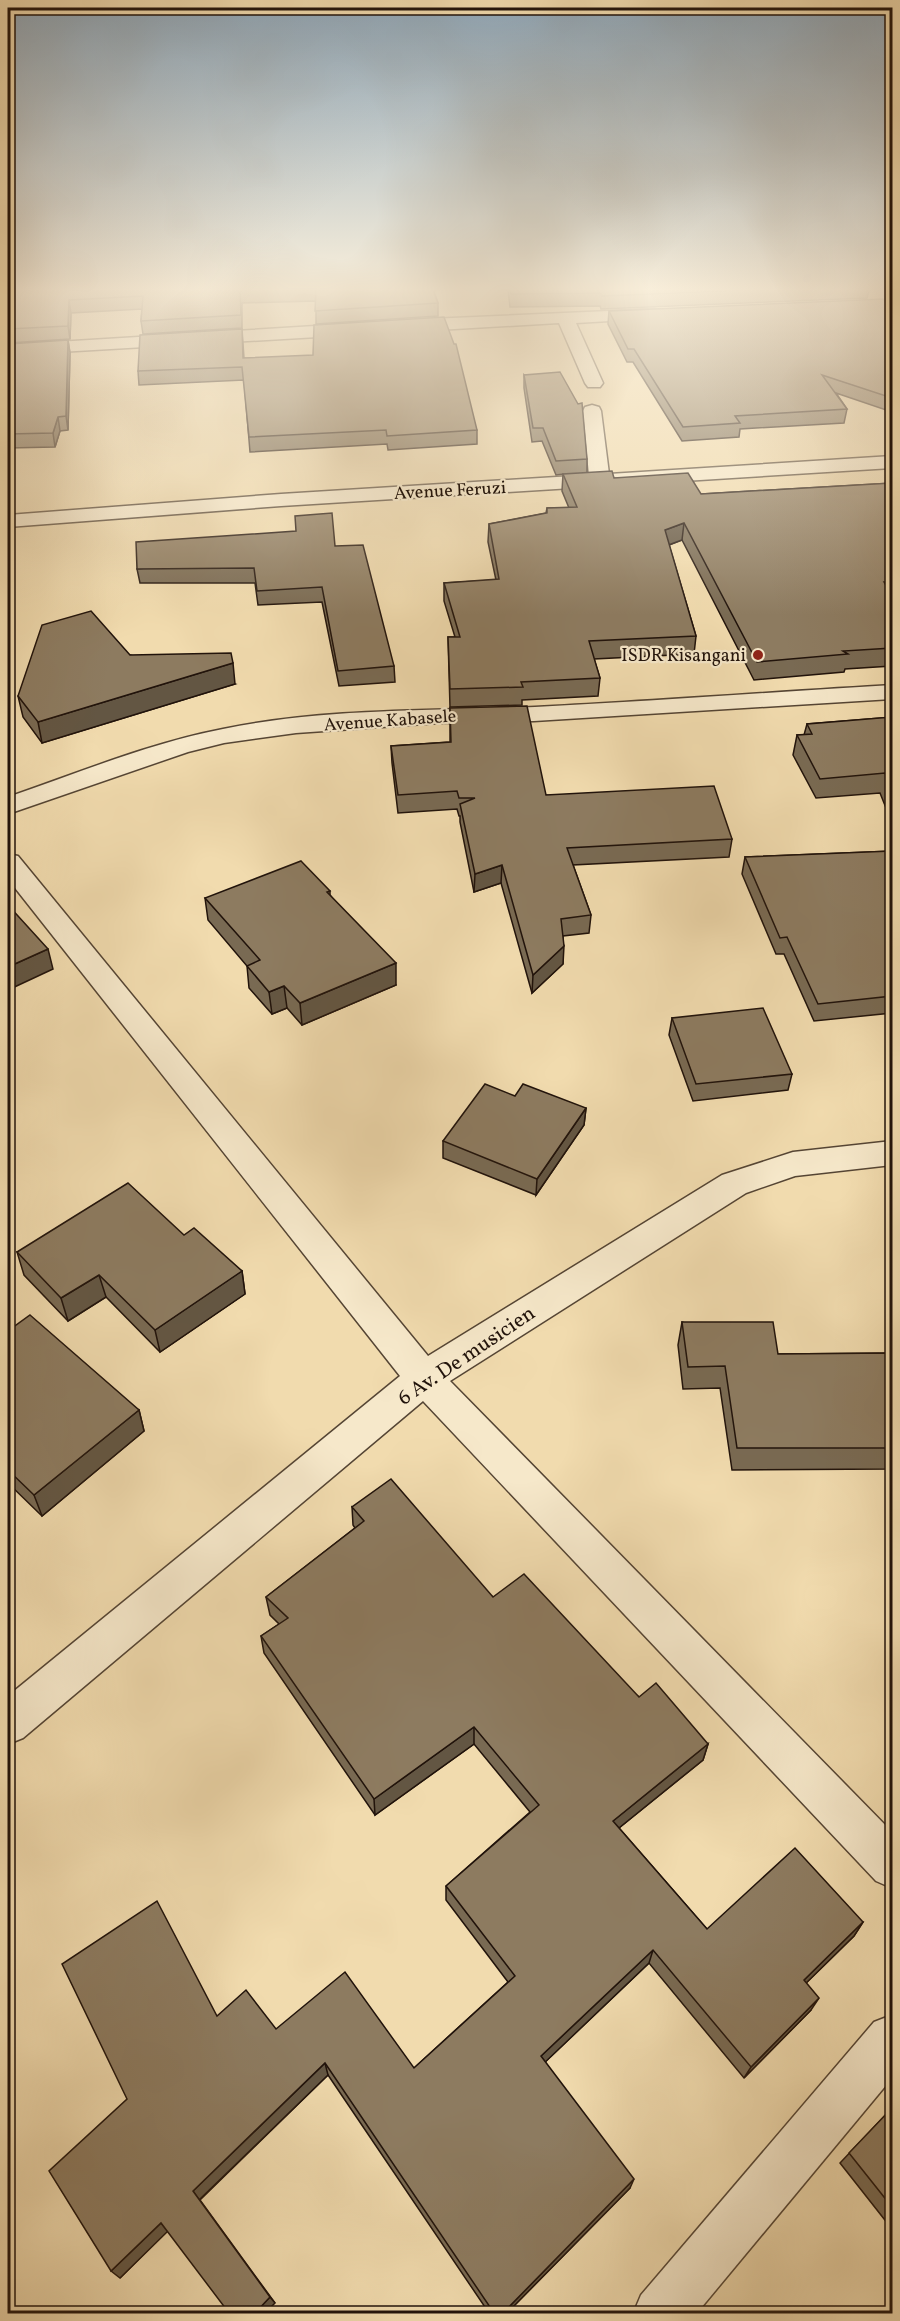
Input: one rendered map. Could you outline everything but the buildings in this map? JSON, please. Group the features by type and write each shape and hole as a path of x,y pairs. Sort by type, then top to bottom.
{"street":[{"path":"592,411 600,481"},
{"name":"Avenue Feruzi","path":"8,521 281,500 892,462"},
{"name":"Avenue Kabasele","path":"8,806 179,747 224,736 296,726 439,716 546,713 892,692"},
{"path":"8,862 424,1378 892,1865"},
{"name":"6 Av. De musicien","path":"8,1723 424,1378 734,1184 793,1164 892,1153"},
{"path":"660,2313 892,2040"}],"place":[{"name":"ISDR Kisangani","path":"758,655"}]}
